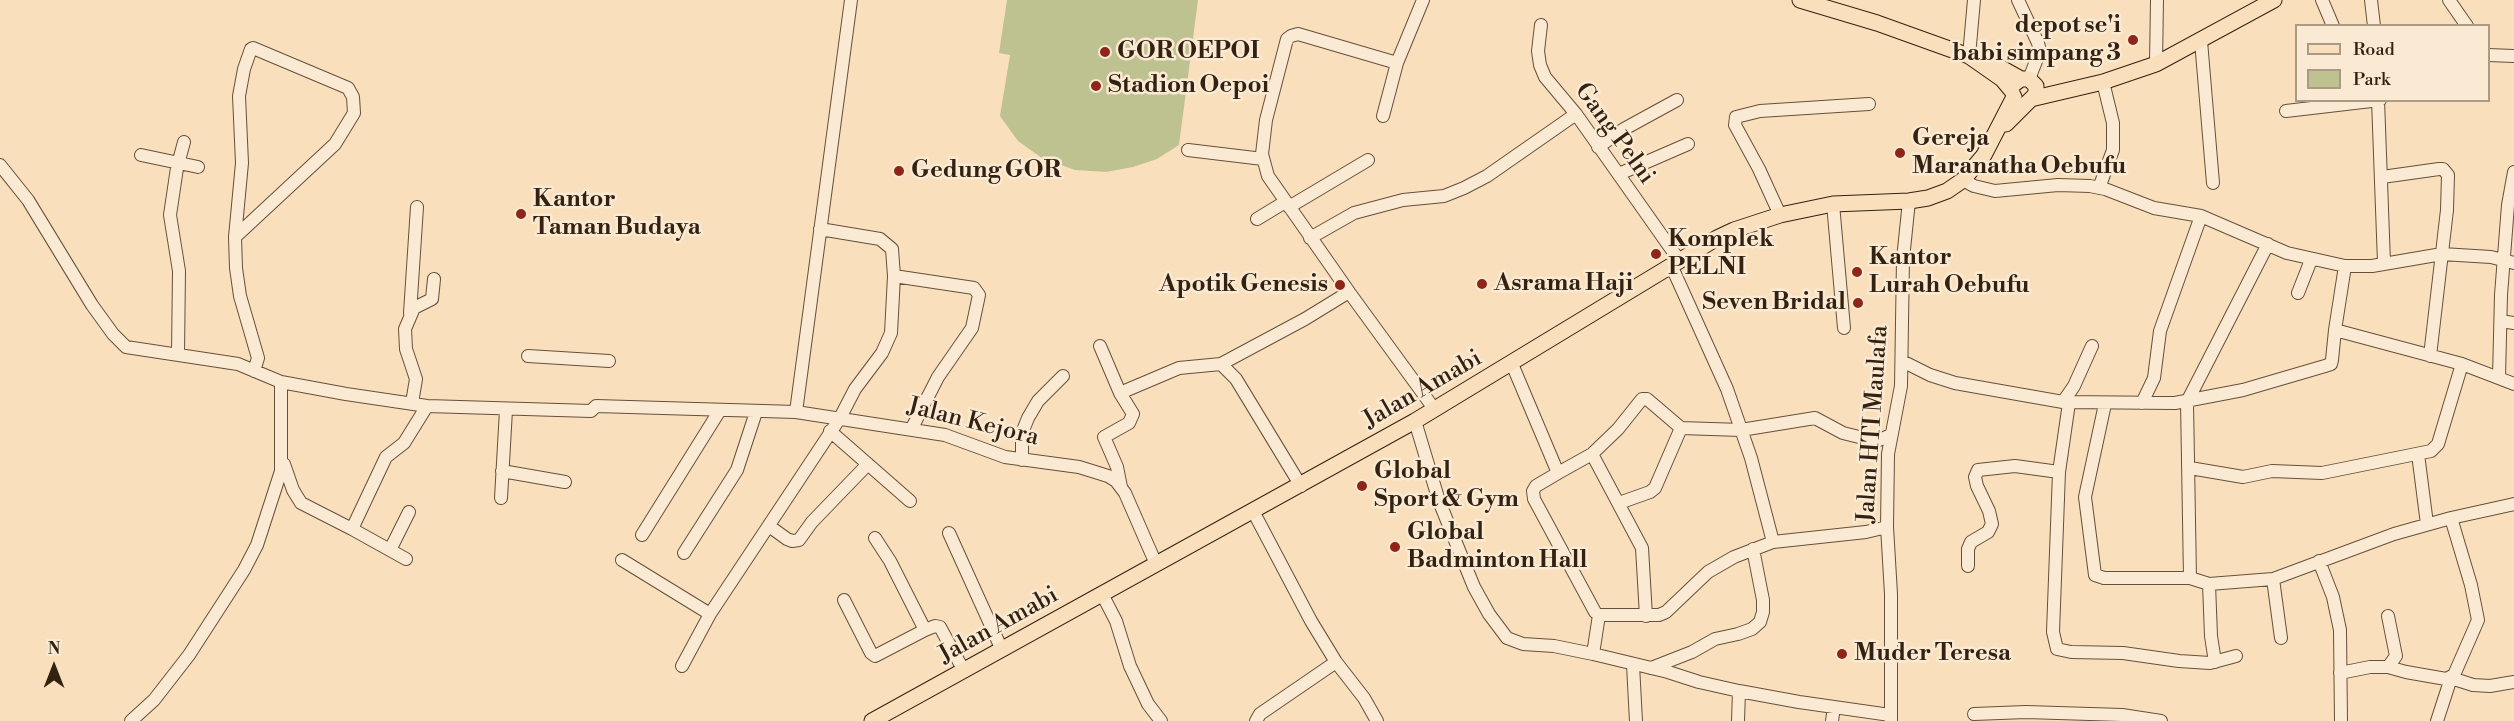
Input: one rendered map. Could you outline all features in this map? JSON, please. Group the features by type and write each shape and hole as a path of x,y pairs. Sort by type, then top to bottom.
{"main road":[{"path":"1800,0 1969,52"},
{"path":"1814,0 1969,52 2002,79 2025,90 2082,88 2156,64 2201,41 2267,2"},
{"name":"Jalan Amabi","path":"872,721 1435,410 1675,262 1734,230 1780,215 1833,204 1909,201 1928,198 1947,191 1963,180 1976,165 2025,90"}],"street":[{"path":"796,412 851,0"},
{"path":"1383,116 1397,63 1423,0"},
{"path":"1969,52 1974,0"},
{"path":"2018,0 2040,51 2025,90"},
{"path":"2156,64 2157,0"},
{"path":"2322,0 2332,24"},
{"path":"2371,0 2374,24"},
{"path":"2449,0 2466,24"},
{"name":"Gang Pelni","path":"1540,25 1538,51 1545,77 1576,114 1619,174 1675,262 1727,389 1773,543"},
{"path":"1397,63 1298,34 1291,36 1287,39 1270,99 1262,148 1263,159 1268,176 1310,238 1435,410"},
{"path":"2201,41 2213,183"},
{"path":"235,237 335,144 354,113 348,88 253,48 244,69 239,96 242,163 235,237 240,296 258,358 254,371"},
{"path":"2490,55 2514,56"},
{"path":"2099,188 2113,150 2113,123 2103,82"},
{"path":"1598,147 1624,129 1677,100"},
{"path":"2286,111 2369,102"},
{"path":"2378,102 2384,263"},
{"path":"1780,215 1759,169 1735,126 1736,117 1760,111 1869,104"},
{"path":"1310,238 1354,213 1403,200 1444,196 1464,188 1487,176 1576,114"},
{"path":"178,354 179,271 170,214 184,142"},
{"path":"1619,174 1688,144"},
{"path":"1188,150 1263,159"},
{"path":"141,154 198,167"},
{"path":"1257,219 1368,160"},
{"name":"Jalan Kejora","path":"0,165 28,200 92,306 112,334 126,347 238,364 282,382 427,406 591,411 596,406 796,412 912,428 945,435 1005,457 1079,467 1098,472 1108,476 1121,487"},
{"path":"2382,177 2439,169 2446,171 2447,210 2430,356"},
{"path":"2499,377 2508,322 2509,195 2514,172"},
{"path":"1963,180 1980,188 1995,191 2041,186 2099,188 2154,208 2201,216 2287,253 2345,266 2384,263 2442,254 2471,254 2509,261"},
{"name":"Jalan HTI Maulafa","path":"1891,718 1892,594 1887,527 1888,454 1901,386 1903,259 1909,201"},
{"path":"1833,204 1844,328"},
{"path":"412,403 416,379 404,339 410,313 417,207"},
{"path":"2142,403 2154,378 2160,331 2201,216"},
{"path":"682,666 710,614 840,418 855,389 882,353 891,333 894,276 892,249 885,241 820,229"},
{"path":"2190,578 2190,468 2187,402 2268,244"},
{"path":"2298,293 2311,260"},
{"path":"1902,361 1930,375 1955,383 2066,402 2105,404 2187,402 2275,382 2331,364 2345,266"},
{"path":"894,276 974,288 978,295 972,328 938,377 912,428"},
{"path":"410,313 414,308 432,299 434,279"},
{"path":"1120,393 1179,368 1221,363 1305,319 1349,292"},
{"path":"2335,330 2462,363 2514,384"},
{"path":"1100,346 1120,393 1133,416 1129,423 1104,437 1117,467 1121,487 1156,564"},
{"path":"2092,346 2066,402 2059,472 2053,632 2057,649 2071,652 2134,654 2179,661 2215,662 2236,656"},
{"path":"528,356 609,361"},
{"path":"1221,363 1236,379 1301,486"},
{"path":"2190,468 2243,477 2272,471 2322,473 2431,451 2438,444 2462,363"},
{"path":"1512,364 1558,473"},
{"path":"1022,460 1022,433 1028,418 1038,401 1063,376"},
{"path":"131,721 154,700 189,655 244,570 257,544 279,482 282,460 282,382"},
{"path":"1887,527 1866,532 1773,543 1734,557 1708,572 1665,612 1655,616 1599,615 1595,612 1534,499 1533,491 1536,486 1592,454 1618,429 1642,399 1647,399 1680,428 1741,430 1815,418 1843,433 1867,439 1879,440 1892,435"},
{"path":"2105,404 2085,497 2095,574 2104,578 2190,578 2209,584 2273,579 2427,524 2514,504"},
{"path":"352,530 386,457 404,443 427,406"},
{"path":"501,498 506,410"},
{"path":"642,535 720,410"},
{"path":"684,553 737,470 756,412"},
{"path":"1415,421 1429,472 1473,586 1502,634 1512,641 1593,654 1739,691 1891,718"},
{"path":"1619,503 1655,488 1680,428"},
{"path":"830,431 910,501"},
{"path":"1592,454 1642,548 1646,616"},
{"path":"2418,454 2427,524"},
{"path":"282,460 293,490 301,503 406,559"},
{"path":"769,526 787,539 799,540 812,522 868,464"},
{"path":"1968,566 1968,549 1971,542 1988,532 1992,524 1989,511 1977,486 1975,477 1978,470 2015,466 2059,472"},
{"path":"502,471 565,482"},
{"path":"1253,511 1311,621 1336,662 1364,698 1377,721"},
{"path":"390,550 409,512"},
{"path":"2437,721 2451,678 2478,620 2471,585 2451,518"},
{"path":"949,533 1002,650"},
{"path":"875,538 887,556 925,630"},
{"path":"1651,668 1692,652 1715,639 1745,632 1760,622 1763,600 1754,549"},
{"path":"622,560 710,614"},
{"path":"2319,561 2333,597 2340,630 2341,721"},
{"path":"2273,579 2281,638"},
{"path":"2209,584 2210,625 2215,662"},
{"path":"1102,594 1116,621 1130,666 1148,704 1161,721"},
{"path":"844,600 871,653 875,656 935,626 940,627 964,671"},
{"path":"1593,654 1599,615"},
{"path":"2388,616 2396,656 2388,667"},
{"path":"1256,721 1260,714 1336,662"},
{"path":"1633,665 1636,721"},
{"path":"2340,673 2370,667 2388,667 2446,680 2451,678 2473,685 2490,686 2514,682"},
{"path":"1737,721 1739,691"},
{"path":"1832,721 1834,707"},
{"path":"1974,714 2026,712 2122,715 2162,721"}],"green space":[{"name":"Stadion Oepoi","path":"1007,0 1198,0 1179,145 1157,159 1133,167 1106,172 1075,170 1042,158 1018,141 1000,116 1010,55 999,53"}],"place":[{"name":"depot se'i babi simpang 3","path":"2133,40"},
{"name":"GOR OEPOI","path":"1105,52"},
{"name":"Stadion Oepoi","path":"1096,86"},
{"name":"Gereja Maranatha Oebufu","path":"1900,153"},
{"name":"Gedung GOR","path":"899,171"},
{"name":"Kantor Taman Budaya","path":"521,214"},
{"name":"Komplek PELNI","path":"1656,254"},
{"name":"Kantor Lurah Oebufu","path":"1857,272"},
{"name":"Asrama Haji","path":"1482,284"},
{"name":"Apotik Genesis","path":"1340,285"},
{"name":"Seven Bridal","path":"1858,303"},
{"name":"Global Sport & Gym","path":"1362,486"},
{"name":"Global Badminton Hall","path":"1395,547"},
{"name":"Muder Teresa","path":"1842,654"}]}
